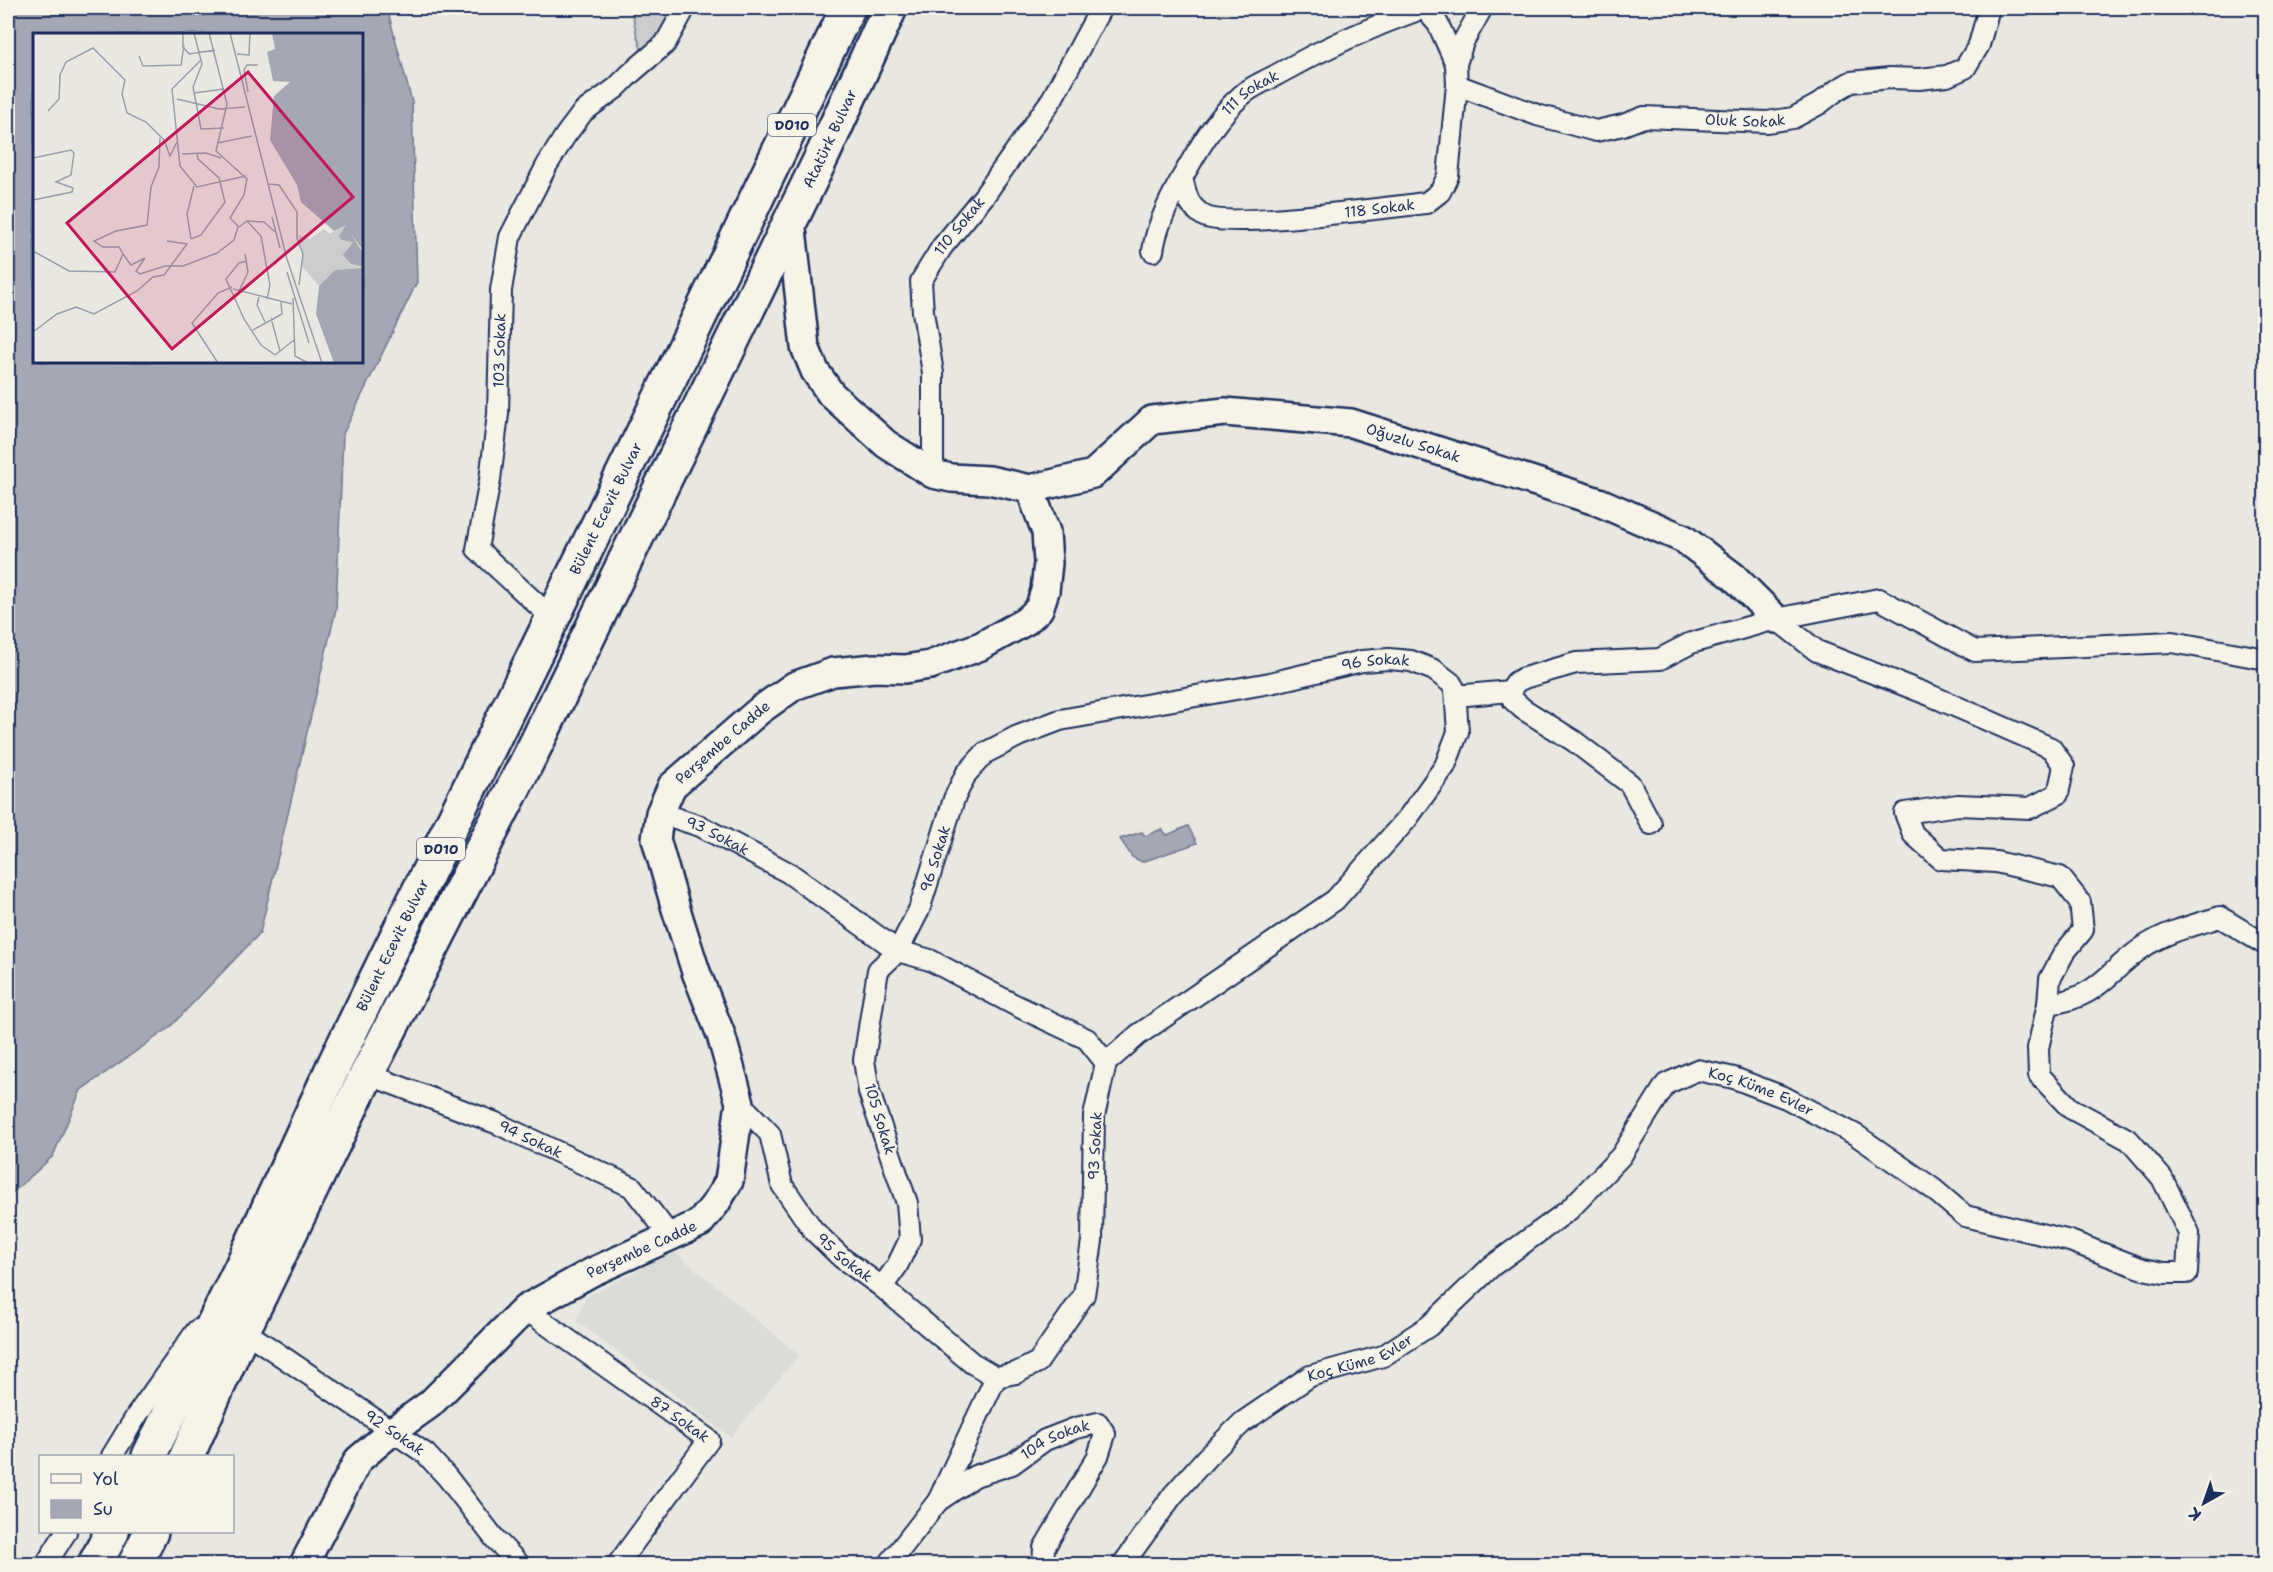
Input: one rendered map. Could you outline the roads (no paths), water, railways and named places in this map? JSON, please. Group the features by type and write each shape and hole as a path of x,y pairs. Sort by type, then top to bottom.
{"highway":[{"name":"Bülent Ecevit Bulvar","path":"149,1455 242,1266 334,1063 848,8"},
{"name":"Atatürk Bulvar","path":"367,1074 536,744 791,219 890,8"},
{"path":"187,1455 243,1330 367,1074"},
{"path":"95,1564 111,1533"},
{"path":"135,1564 150,1533"}],"main road":[{"path":"791,219 805,347 815,370 831,394 886,444 933,474 951,478 989,480 1030,489"},
{"name":"Oğuzlu Sokak","path":"1030,489 1093,474 1152,420 1225,411 1351,423 1599,502 1684,539 1734,577 1776,619"},
{"name":"Perşembe Cadde","path":"304,1564 358,1460 391,1432 430,1404 525,1309 592,1272 700,1223 716,1203 729,1181 740,1103 721,1035 696,972 656,840 660,813 672,786 759,710 794,686 833,672 875,668 905,669 930,665 981,646 1026,621 1039,609 1045,591 1048,563 1046,532 1030,489"}],"street":[{"name":"103 Sokak","path":"552,618 477,549 490,480 498,414 501,290 510,237 547,165 583,112 616,88 665,44 685,8"},
{"name":"110 Sokak","path":"933,474 933,373 923,312 921,281 942,247 984,196 1052,99 1101,8"},
{"path":"1424,8 1438,24 1456,64"},
{"name":"111 Sokak","path":"1154,252 1155,234 1167,213 1175,188 1199,146 1220,117 1244,93 1332,47 1395,18 1424,8"},
{"name":"118 Sokak","path":"1182,178 1188,203 1207,217 1224,220 1300,216 1426,203 1440,192 1448,176 1457,85 1456,64 1463,42 1482,8"},
{"name":"Oluk Sokak","path":"1457,85 1537,116 1596,131 1644,117 1767,122 1793,118 1819,104 1851,82 1947,76 1965,68 1979,45 1989,8"},
{"path":"1510,691 1516,682 1524,678 1575,663 1660,659 1691,643 1776,619 1879,599 1975,651 2172,642 2265,659"},
{"name":"Koç Küme Evler","path":"1123,1564 1173,1495 1243,1422 1310,1376 1383,1356 1429,1326 1492,1266 1569,1210 1621,1156 1666,1084 1697,1070 1734,1078 1786,1098 1856,1135 1932,1188 1965,1216 2070,1241 2143,1269 2164,1273 2187,1273 2189,1233 2162,1178 2129,1140 2070,1108 2039,1075 2038,1048 2048,1004 2050,979 2064,953 2083,930 2080,902 2060,877 1996,861 1941,859 1913,834 1905,813 1958,805 2030,808 2058,794 2064,766 2051,748 1932,696 1817,651 1776,619"},
{"name":"96 Sokak","path":"898,951 919,910 954,799 966,774 985,753 1018,736 1060,720 1270,683 1362,661 1400,660 1434,670 1451,683 1456,696"},
{"path":"1106,1063 1138,1035 1335,900 1407,819 1445,766 1458,732 1456,696 1510,691"},
{"path":"1510,691 1513,700 1523,709 1574,741 1630,784 1651,824"},
{"name":"93 Sokak","path":"660,813 700,826 789,873 898,951 930,960 1013,1004 1087,1039 1106,1063 1094,1116 1092,1241 1084,1295 1038,1362 1016,1373 996,1377"},
{"path":"2048,1004 2067,1002 2095,990 2143,948 2177,930 2220,917 2265,945"},
{"name":"105 Sokak","path":"882,1287 897,1266 910,1239 907,1203 869,1092 864,1060 878,970 898,951"},
{"name":"94 Sokak","path":"367,1074 496,1123 632,1187 671,1237"},
{"name":"95 Sokak","path":"740,1103 770,1134 782,1185 813,1230 842,1258 882,1287 972,1363 996,1377"},
{"path":"113,1455 137,1415 242,1266"},
{"name":"87 Sokak","path":"525,1309 709,1440 618,1564"},
{"name":"92 Sokak","path":"243,1330 426,1454 447,1477 495,1539 519,1564"},
{"path":"889,1564 938,1501 996,1377"},
{"name":"104 Sokak","path":"938,1501 975,1476 1012,1464 1045,1440 1076,1428 1098,1423 1105,1434 1098,1456 1044,1548 1043,1564"},
{"path":"46,1564 65,1533"}],"water":[{"path":"8,8 387,8 412,102 417,282 343,434 336,609 260,933 169,1028 81,1090 53,1156 8,1197"},
{"path":"1188,826 1197,843 1142,862 1132,857 1120,839 1142,832 1145,836 1162,829 1167,835"}]}
